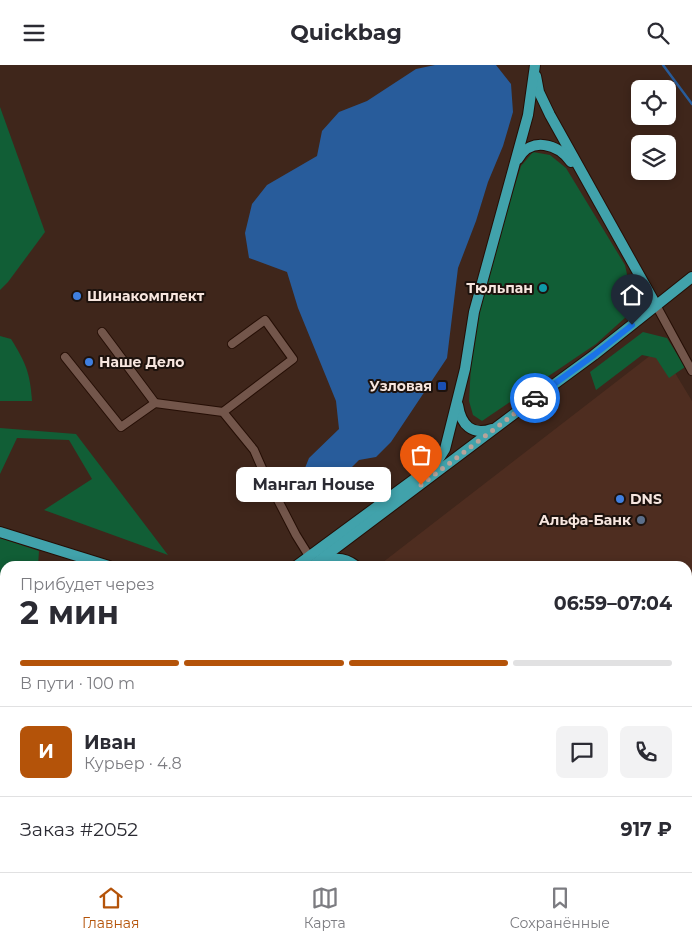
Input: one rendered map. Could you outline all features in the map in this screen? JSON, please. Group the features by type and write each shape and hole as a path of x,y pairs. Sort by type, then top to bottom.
{"main road":[{"path":"314,561 428,469 438,460 445,449 458,404 474,312 528,115 535,66"},
{"path":"535,66 536,80 542,98 656,305"},
{"path":"515,164 519,156 529,147 539,145 552,146 564,153 592,191"},
{"path":"314,561 594,355 692,277"},
{"path":"458,404 462,419 472,430 482,432 498,427"},
{"path":"0,532 93,561"},
{"path":"318,561 329,559 348,561"}],"street":[{"path":"656,305 692,371"},
{"path":"223,412 294,359 266,320 232,344"},
{"path":"102,332 154,403"},
{"path":"65,357 121,427 154,403 223,412 254,450 264,475 296,535 312,561"}],"shaded area":[{"path":"660,348 692,401 692,561 384,561"}],"green space":[{"path":"0,107 45,232 0,290"},
{"path":"533,152 550,155 566,168 625,265 631,293 627,316 596,344 482,421 473,415 469,401 474,312 521,166"},
{"path":"643,332 667,338 685,367 669,378 656,358 642,355 596,390 590,372"},
{"path":"0,336 11,339 20,355 28,375 32,401 0,401"},
{"path":"0,428 76,434 168,555 44,510 92,479 69,440 17,438 0,474"},
{"path":"0,538 39,551 38,561 0,561"}],"water":[{"path":"435,65 496,65 511,84 513,112 503,146 488,182 476,221 458,268 447,358 391,442 376,457 359,460 343,476 321,480 305,468 309,458 339,429 336,401 298,308 287,272 249,258 245,233 252,204 267,185 317,156 322,131 339,112 367,101 416,69"}],"waterway":[{"path":"663,65 692,104"}],"way so far":[{"path":"421,485 535,398"}],"place":[{"name":"Тюльпан","path":"543,288"},
{"name":"Шинакомплект","path":"77,296"},
{"name":"Наше Дело","path":"89,362"},
{"name":"Узловая","path":"442,386"},
{"name":"Мангал House","path":"421,485"},
{"name":"DNS","path":"620,499"},
{"name":"Альфа-Банк","path":"641,520"}],"route":[{"path":"535,398 632,325"}]}
